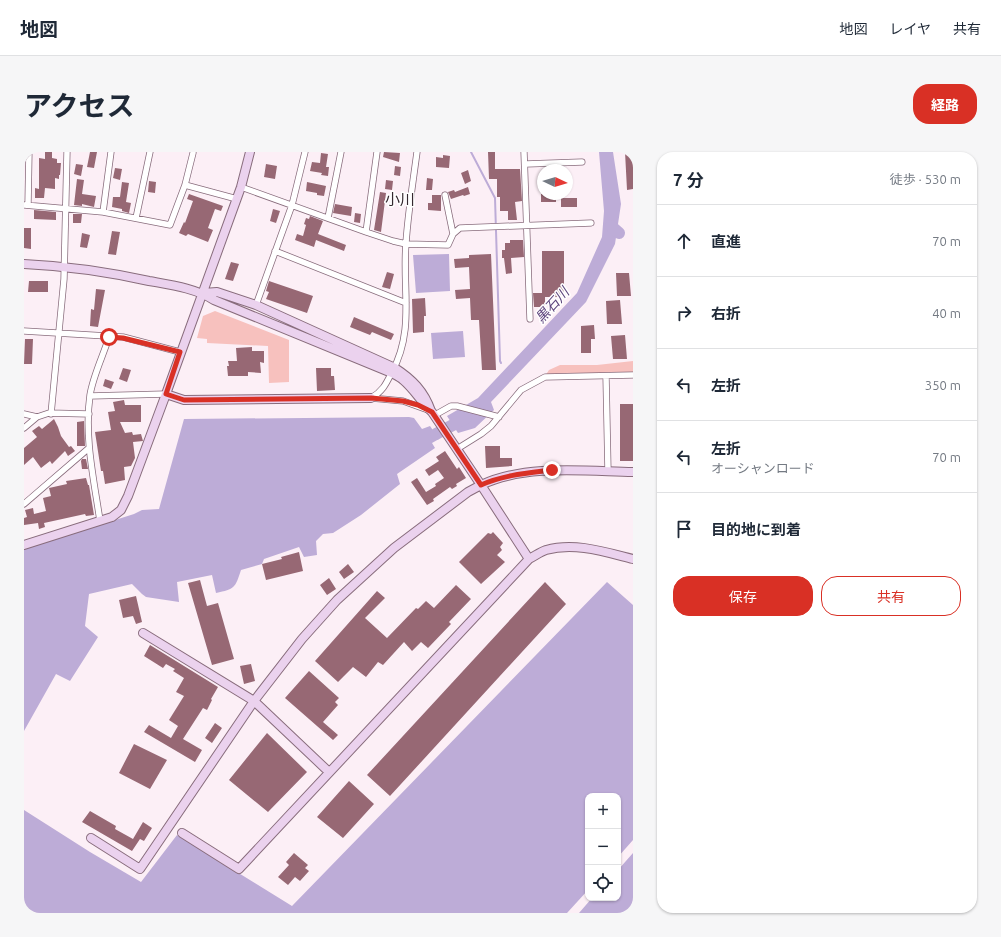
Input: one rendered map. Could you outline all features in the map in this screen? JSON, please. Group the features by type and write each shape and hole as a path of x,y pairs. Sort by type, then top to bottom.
{"street":[{"path":"29,152 26,205 103,212 170,224 184,185 193,153"},
{"path":"50,414 65,266 67,152"},
{"path":"103,212 111,152"},
{"path":"136,218 150,152"},
{"path":"24,545 100,521 117,514 124,506 237,199 250,152"},
{"path":"256,305 292,205 305,152"},
{"path":"328,218 341,152"},
{"path":"366,232 377,152"},
{"path":"371,398 380,393 388,381 403,348 406,327 406,244 417,152"},
{"path":"524,152 526,164 530,320"},
{"path":"526,164 582,162"},
{"path":"184,185 237,199"},
{"path":"241,187 366,232 406,244 448,245 453,234 460,228 591,223"},
{"path":"445,195 453,234"},
{"path":"276,251 406,303"},
{"path":"24,264 65,266 118,274 203,293 214,300 405,374 414,382 427,398 435,416 529,559"},
{"path":"203,293 217,292 256,305 393,370"},
{"path":"24,331 123,338 180,352"},
{"path":"100,521 89,448 89,414 92,388 109,337"},
{"path":"457,449 491,426 521,390 545,377 633,375"},
{"path":"606,376 608,471"},
{"path":"90,396 166,394 184,400 371,398 403,401 418,405 435,416"},
{"path":"435,416 451,406 457,406 499,416"},
{"path":"24,414 37,416 50,414 89,414"},
{"path":"24,428 37,416"},
{"path":"24,504 89,448"},
{"path":"91,838 140,869 254,701 302,639 366,572 405,539 468,492 493,480 527,473 552,470 633,472"},
{"path":"182,833 239,869 529,559 545,550 575,547 633,559"},
{"path":"142,633 254,701 329,772"}],"shaded area":[{"path":"599,152 613,152 621,204 615,244 586,302 491,402 494,410 475,428 458,433 447,416 478,398 577,293 602,237 604,211"},
{"path":"449,254 450,291 416,293 413,255"},
{"path":"215,311 289,340 289,382 269,383 268,346 207,343 207,339 197,338 203,316"},
{"path":"463,331 465,357 433,359 431,333"},
{"path":"633,361 633,374 545,376 549,370 560,365 597,365"},
{"path":"414,418 422,429 430,426 439,439 432,443 435,448 397,474 400,484 361,515 333,533 323,534 316,541 317,555 304,557 299,547 264,559 262,564 241,570 237,581 231,589 216,593 212,575 177,582 179,602 146,597 132,584 89,594 85,626 98,637 70,681 56,674 24,731 24,549 134,514 142,510 159,509 184,419"},
{"path":"607,582 633,605 633,840 621,854 621,793 585,793 585,893 567,913 29,913 27,911 24,913 24,810 141,882 177,835 292,906"},
{"path":"633,853 633,913 579,913 589,901 621,901 621,867"}],"building":[{"path":"45,152 52,152 52,158 57,159 57,163 61,163 60,175 59,179 55,178 55,189 45,188 44,198 35,198 35,188 39,189 39,158 45,159"},
{"path":"90,152 97,152 94,168 87,167"},
{"path":"384,152 400,153 399,162 383,157"},
{"path":"488,152 495,152 495,169 520,169 522,201 515,202 517,220 508,220 508,211 500,211 500,197 497,197 497,179 489,179"},
{"path":"625,152 633,152 633,189 627,190"},
{"path":"321,153 328,154 326,167 329,167 328,176 321,175 322,173 310,171 312,162 320,163"},
{"path":"443,155 450,156 449,168 436,167 436,157 443,158"},
{"path":"76,164 83,165 81,176 74,174"},
{"path":"266,164 277,166 275,179 264,177"},
{"path":"395,166 401,167 400,176 394,175"},
{"path":"115,168 122,169 120,180 113,178"},
{"path":"468,170 471,181 465,184 461,173"},
{"path":"427,178 433,179 432,190 426,190"},
{"path":"77,179 84,180 82,194 96,196 94,207 82,204 82,206 74,205"},
{"path":"386,180 393,181 392,190 385,189"},
{"path":"149,181 156,182 155,193 148,192"},
{"path":"122,182 129,183 126,202 131,203 129,213 122,211 122,209 112,207 113,197 120,197"},
{"path":"307,182 326,186 324,196 306,191"},
{"path":"468,187 470,194 451,199 448,192 454,190 455,192"},
{"path":"380,192 386,193 381,232 374,230"},
{"path":"189,194 223,206 221,211 215,209 208,228 213,230 208,242 188,234 186,236 179,233 184,222 185,223 193,201 187,199"},
{"path":"432,195 441,195 441,211 428,210 428,203 432,203"},
{"path":"573,198 577,198 577,207 561,207 561,200 573,200"},
{"path":"541,200 556,200 556,202 541,202"},
{"path":"335,204 352,207 351,216 333,213"},
{"path":"273,209 280,211 276,223 270,221"},
{"path":"34,210 56,212 56,220 34,219"},
{"path":"355,213 361,214 360,223 354,222"},
{"path":"73,214 82,214 81,223 73,223"},
{"path":"310,216 323,221 318,234 346,245 344,251 316,240 314,247 295,240 297,234 303,236 306,218 309,219"},
{"path":"24,228 31,228 31,249 24,248"},
{"path":"112,231 120,232 116,255 108,254"},
{"path":"82,233 90,235 87,248 80,247"},
{"path":"510,240 523,240 524,257 511,258 512,273 506,274 504,258 502,258 502,250 505,250 505,243 510,243"},
{"path":"542,251 564,251 564,291 558,297 545,297 545,307 534,307 533,293 542,293"},
{"path":"491,254 496,370 482,370 479,320 471,320 470,298 456,299 455,290 470,289 469,267 455,268 454,259 469,258 469,255"},
{"path":"231,262 239,264 233,281 225,279"},
{"path":"387,272 394,274 390,289 382,287"},
{"path":"616,273 629,273 631,296 617,296"},
{"path":"29,281 48,281 48,292 28,292"},
{"path":"269,281 313,296 307,313 266,299 269,292 266,291"},
{"path":"96,289 105,290 98,327 90,326 91,309 94,310"},
{"path":"425,298 426,316 424,316 424,332 413,333 412,299"},
{"path":"620,300 622,324 607,324 606,301"},
{"path":"354,317 394,334 391,340 372,332 370,335 350,327"},
{"path":"594,325 595,339 591,339 591,353 581,353 581,326"},
{"path":"625,335 627,359 613,359 611,336"},
{"path":"25,339 33,339 32,364 24,364"},
{"path":"252,347 252,351 264,351 264,363 260,362 261,373 248,372 248,376 228,376 228,361 237,361 236,348"},
{"path":"123,368 131,370 127,382 119,379"},
{"path":"316,368 331,368 331,376 334,376 335,390 317,391"},
{"path":"105,379 114,382 111,389 103,386"},
{"path":"124,400 125,405 141,405 141,422 120,422 125,433 132,432 133,435 141,434 143,441 133,442 135,458 131,466 124,467 125,480 105,484 103,471 101,471 95,432 111,430 108,412 115,411 113,402"},
{"path":"620,404 633,404 633,461 620,461"},
{"path":"54,419 61,436 69,447 71,446 75,451 68,456 65,451 52,464 50,461 41,468 33,457 24,465 24,448 37,437 32,431 39,426 42,429"},
{"path":"84,421 85,446 77,446 77,422"},
{"path":"485,446 500,446 500,458 512,458 512,466 486,468"},
{"path":"445,451 457,469 459,467 466,478 456,484 457,486 452,489 450,487 427,505 411,482 417,478 426,492 436,486 435,484 444,478 438,470 429,476 425,470 439,461 436,457"},
{"path":"82,459 86,459 88,469 82,469"},
{"path":"86,478 89,485 94,515 86,516 85,514 44,523 45,527 39,529 38,523 24,525 24,518 27,517 25,510 33,508 34,514 46,511 43,498 51,496 49,488 67,484 66,481"},
{"path":"493,532 503,543 500,547 502,550 497,555 505,562 481,584 459,562 488,533 491,534"},
{"path":"299,552 303,571 266,580 262,564 282,559 281,557"},
{"path":"348,564 354,572 344,579 339,572"},
{"path":"329,578 336,589 327,595 320,585"},
{"path":"200,580 207,606 218,603 234,659 212,665 188,583"},
{"path":"545,582 566,604 390,796 367,775"},
{"path":"456,585 471,599 449,622 451,624 428,648 421,642 412,651 404,642 383,665 378,662 366,677 353,667 338,682 315,661 377,591 385,598 365,618 387,638 416,608 418,609 426,601 434,608"},
{"path":"136,596 142,622 136,624 133,616 123,618 119,600"},
{"path":"150,645 218,687 207,710 203,708 183,739 202,750 195,762 144,732 149,725 171,738 178,726 169,720 184,696 176,692 184,678 173,671 175,669 166,664 163,668 144,656"},
{"path":"251,664 255,681 244,684 240,666"},
{"path":"309,671 339,698 335,702 338,705 323,722 338,735 333,740 285,698"},
{"path":"215,723 222,728 212,743 205,738"},
{"path":"267,733 307,772 268,812 229,780"},
{"path":"134,744 167,760 150,789 119,773"},
{"path":"349,781 374,804 343,838 317,817"},
{"path":"90,811 116,826 115,829 133,839 143,822 152,828 144,841 140,839 132,851 82,822"},
{"path":"294,853 308,865 305,868 309,871 300,881 295,877 288,885 278,877 289,865 286,862"}],"waterway":[{"path":"471,152 495,198 501,363"},
{"path":"611,226 619,233"},
{"name":"黒石川","path":"436,434 466,418"}],"district":[{"name":"小川","path":"400,200"}],"route":[{"path":"109,337 123,338 180,352 166,394 184,400 371,398 403,401 418,405 432,412 481,485 493,480 527,473 552,470"}]}
